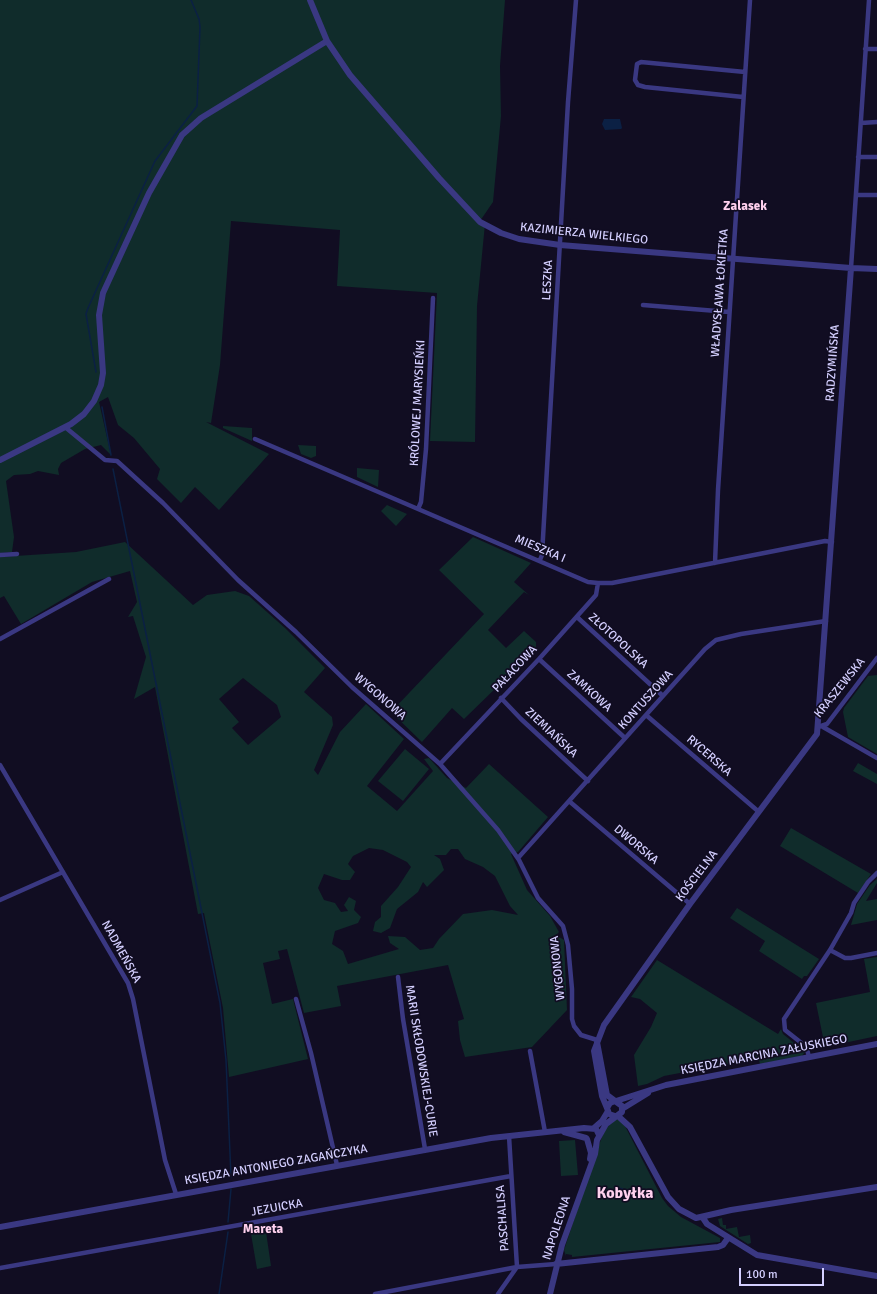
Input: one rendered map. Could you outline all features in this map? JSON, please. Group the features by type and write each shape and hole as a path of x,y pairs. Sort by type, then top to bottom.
{"street":[{"name":"KAZIMIERZA WIELKIEGO","path":"310,0 328,42 350,75 480,222 501,234 519,239 560,244 877,269"},
{"name":"LESZKA","path":"540,560 542,555 568,102 576,0"},
{"name":"WŁADYSŁAWA ŁOKIETKA","path":"715,563 729,312 750,0"},
{"name":"RADZYMIŃSKA","path":"820,727 869,0"},
{"path":"0,460 65,427 84,414 99,391 104,367 99,315 102,296 144,202 178,140 189,127 201,118 328,42"},
{"path":"865,49 877,49"},
{"path":"743,97 646,87 638,85 635,80 637,64 641,62 745,72"},
{"path":"861,123 877,122"},
{"path":"858,157 877,157"},
{"path":"856,195 877,195"},
{"name":"KRÓLOWEJ MARYSIEŃKI","path":"418,509 421,502 426,449 434,298"},
{"path":"643,305 729,312"},
{"name":"WYGONOWA","path":"65,427 105,460 117,460 163,503 238,580 296,632 352,687 440,764 498,830 518,858 538,898 563,926 568,945 572,1019 578,1032 593,1040"},
{"name":"MIESZKA I","path":"255,439 540,560 588,582 598,584 612,583 825,541 832,542"},
{"path":"0,555 17,554"},
{"path":"0,639 109,579"},
{"name":"PAŁACOWA","path":"440,764 596,595 598,584"},
{"name":"ZŁOTOPOLSKA","path":"577,616 663,696"},
{"name":"KONTUSZOWA","path":"518,858 663,696 716,640 741,634 826,621"},
{"name":"KRASZEWSKA","path":"820,727 827,724 877,658"},
{"name":"ZAMKOWA","path":"538,659 625,738"},
{"name":"ZIEMIAŃSKA","path":"501,698 520,719 588,781"},
{"name":"RYCERSKA","path":"646,715 759,812"},
{"path":"820,727 877,758"},
{"name":"KOŚCIELNA","path":"608,1110 602,1096 593,1040 690,904 814,740 820,727"},
{"name":"NADMEŃSKA","path":"0,764 124,975 131,991 165,1160 176,1194"},
{"name":"DWORSKA","path":"569,801 690,904"},
{"path":"0,900 63,872"},
{"path":"809,1057 808,1049 785,1030 784,1019 830,950 851,913 854,903 868,882 877,873"},
{"path":"830,950 845,958 877,953"},
{"name":"MARII SKŁODOWSKIEJ-CURIE","path":"398,977 403,1019 425,1149"},
{"path":"296,998 311,1053 337,1165"},
{"path":"593,1040 607,1095 620,1103 619,1113"},
{"name":"KSIĘDZA MARCINA ZAŁUSKIEGO","path":"616,1101 656,1088 877,1044"},
{"path":"530,1051 544,1132"},
{"name":"KSIĘDZA MARCINA ZAŁUSKIEGO","path":"598,1138 606,1124 619,1113 656,1088"},
{"path":"591,1128 598,1130 598,1138 592,1142 587,1138 586,1133 591,1128 602,1121 610,1104 616,1101"},
{"path":"608,1110 609,1114 619,1113 628,1121 673,1204 696,1218 703,1218 731,1210 877,1186"},
{"name":"KSIĘDZA ANTONIEGO ZAGAŃCZYKA","path":"0,1227 425,1149 509,1136 578,1128 591,1128"},
{"name":"KSIĘDZA ANTONIEGO ZAGAŃCZYKA","path":"557,1131 572,1132 587,1138"},
{"name":"PASCHALISA","path":"498,1294 516,1267 509,1136"},
{"name":"NAPOLEONA","path":"587,1138 591,1153 588,1170"},
{"name":"NAPOLEONA","path":"550,1294 556,1264 588,1170 595,1154 598,1138"},
{"name":"JEZUICKA","path":"0,1268 511,1176"},
{"path":"703,1218 707,1224 757,1255 877,1276"},
{"path":"375,1294 516,1267 718,1247 723,1245 728,1238"}],"green space":[{"path":"0,0 505,0 500,66 501,116 493,202 480,221 485,224 477,306 475,442 430,441 437,293 337,286 340,230 231,221 220,365 211,423 206,422 269,454 219,510 195,487 181,503 157,479 160,469 134,438 118,425 108,397 99,402 111,455 101,445 85,449 61,463 58,469 59,475 38,471 30,474 14,475 6,481 14,537 12,552 0,553"},
{"path":"223,426 252,428 252,441 223,428"},
{"path":"298,445 316,446 316,456 311,458 301,454"},
{"path":"357,468 379,470 378,487 357,477"},
{"path":"387,505 407,514 396,526 381,511"},
{"path":"473,537 531,563 514,582 529,595 524,592 488,630 506,648 524,631 536,642 536,649 464,719 452,708 422,742 391,712 484,614 439,570"},
{"path":"125,542 193,605 207,595 235,591 249,596 285,628 325,668 304,692 332,717 333,725 314,770 318,775 340,732 366,704 404,739 367,786 397,811 433,771 424,759 429,758 447,778 466,788 489,764 548,817 518,852 511,854 527,890 550,916 559,932 556,935 564,940 567,1010 532,1047 465,1057 460,1040 458,1021 464,1019 448,965 337,986 341,1006 304,1013 287,949 278,951 280,959 263,963 272,1004 293,999 308,1059 229,1077 223,1008 204,913 198,914 155,687 134,699 146,657 133,616 128,617 137,602 130,571 92,582 21,624 4,596 0,598 0,557 76,552","holes":["243,678 277,705 281,717 248,745 232,728 239,722 219,699","369,848 383,850 407,862 411,867 398,887 381,906 381,917 375,922 373,931 381,933 390,928 397,909 418,892 423,882 427,887 444,870 440,859 434,855 446,855 451,849 458,849 465,859 483,867 495,876 510,906 518,915 492,910 463,914 439,939 433,948 420,950 405,937 388,936 390,943 399,949 348,964 343,951 332,944 335,931 358,923 361,917 354,910 356,901 349,897 344,905 348,911 341,912 335,903 324,900 318,888 324,874 342,880 350,880 355,872 348,864 353,856"]},
{"path":"877,675 877,754 848,737 843,712 844,708 868,676"},
{"path":"405,749 429,769 403,801 378,781"},
{"path":"858,763 877,774 877,784 853,771"},
{"path":"791,828 871,874 858,893 780,846"},
{"path":"877,879 877,883 866,901 877,899 877,920 851,925 857,904 870,885"},
{"path":"737,908 819,959 807,976 804,976 802,979 759,951 765,941 730,918"},
{"path":"877,957 877,1036 825,1047 816,1003 870,992 864,959"},
{"path":"657,960 778,1034 781,1029 783,1034 799,1047 796,1051 664,1076 647,1084 638,1086 634,1055 651,1027 657,1013 640,999 631,997"},
{"path":"805,1052 802,1056 760,1064 759,1060"},
{"path":"619,1119 624,1124 662,1198 668,1206 681,1217 720,1238 720,1242 572,1257 572,1255 566,1254 566,1256 564,1250 605,1129 615,1120"},
{"path":"575,1140 578,1175 561,1176 559,1141"},
{"path":"722,1218 723,1225 726,1225 726,1229 737,1227 739,1237 750,1235 751,1243 748,1244 720,1226 718,1219"},
{"path":"265,1225 271,1266 257,1269 250,1228"}],"water":[{"path":"604,119 620,119 622,128 605,130 602,124"},
{"path":"618,1188 622,1188 624,1189 624,1197 618,1198 615,1195 615,1191"}],"waterway":[{"path":"96,372 86,314 88,308 155,161 197,106 200,27 199,19 191,0"},
{"path":"102,407 111,455"},
{"path":"113,469 220,1003 226,1060 231,1177"},
{"path":"228,1222 231,1189"},
{"path":"219,1294 228,1232"}],"district":[{"name":"Zalasek","path":"745,207"},
{"name":"Kobyłka","path":"625,1194"},
{"name":"Mareta","path":"263,1230"}]}
